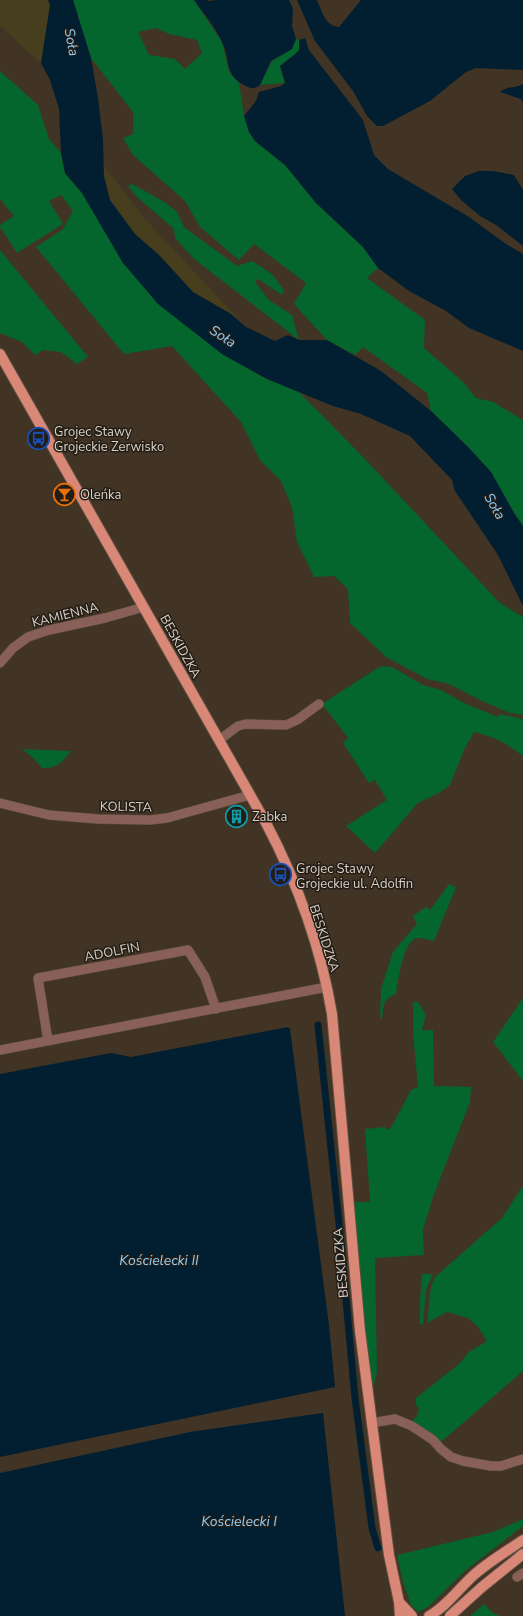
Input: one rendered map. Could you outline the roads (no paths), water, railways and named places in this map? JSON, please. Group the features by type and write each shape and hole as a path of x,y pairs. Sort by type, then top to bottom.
{"main road":[{"name":"BESKIDZKA","path":"1,359 250,795 288,870 311,932 327,987 334,1026 355,1279 371,1423 389,1555 399,1602 400,1616"},
{"path":"429,1616 444,1605 476,1573 523,1540"},
{"path":"450,1616 482,1587 523,1554"},
{"path":"399,1602 412,1616"}],"street":[{"name":"KAMIENNA","path":"0,663 13,648 28,637 49,630 105,618 144,607"},
{"path":"219,740 233,729 246,724 286,725 297,720 318,704"},
{"name":"KOLISTA","path":"0,803 49,815 98,819 150,820 167,818 250,795"},
{"name":"ADOLFIN","path":"48,1041 38,978 188,950 205,977 216,1009"},
{"path":"0,1050 327,987"},
{"path":"371,1423 395,1419 406,1423 433,1440 451,1457 463,1461 480,1465 496,1466 523,1459"}],"water":[{"name":"Soła","path":"48,0 73,0 91,58 103,139 104,176 110,200 135,234 159,255 193,292 231,314 246,327 275,341 288,335 299,340 327,340 381,371 431,411 491,472 523,526 523,606 498,555 455,491 452,480 410,436 361,414 333,406 267,379 222,354 158,304 123,263 82,193 65,173 61,153 59,109 50,80 41,63 50,5"},
{"path":"194,0 289,0 293,8 292,26 296,39 292,49 271,61 260,85 255,88 248,87 234,77 229,67 225,49 219,36"},
{"path":"297,0 317,0 327,21 334,26 339,27 361,0 523,0 523,70 476,68 466,72 430,101 383,126 377,126 367,116 353,91 315,41"},
{"path":"305,38 309,50 363,120 374,155 388,169 469,217 506,244 523,254 523,351 469,328 446,311 409,291 378,268 363,247 316,203 285,165 255,141 249,132 244,116 256,101 259,92 281,86 285,83 280,66 299,50 299,40"},
{"path":"523,84 523,103 521,99 500,92 507,88"},
{"path":"479,171 493,171 514,175 523,190 523,246 496,225 480,216 461,200 452,189 465,176"},
{"name":"Kościelecki II","path":"288,1027 290,1029 329,1325 335,1387 0,1457 0,1074 111,1053 131,1057"},
{"name":"Kościelecki I","path":"323,1413 345,1616 0,1616 0,1473 190,1432"}],"waterway":[{"path":"318,1025 339,1224 355,1398 372,1528 378,1548"}],"place":[{"name":"Grojec Stawy Grojeckie Zerwisko","path":"39,438"},
{"name":"Oleńka","path":"65,494"},
{"name":"Zabka","path":"236,816"},
{"name":"Grojec Stawy Grojeckie ul. Adolfin","path":"280,875"}]}
